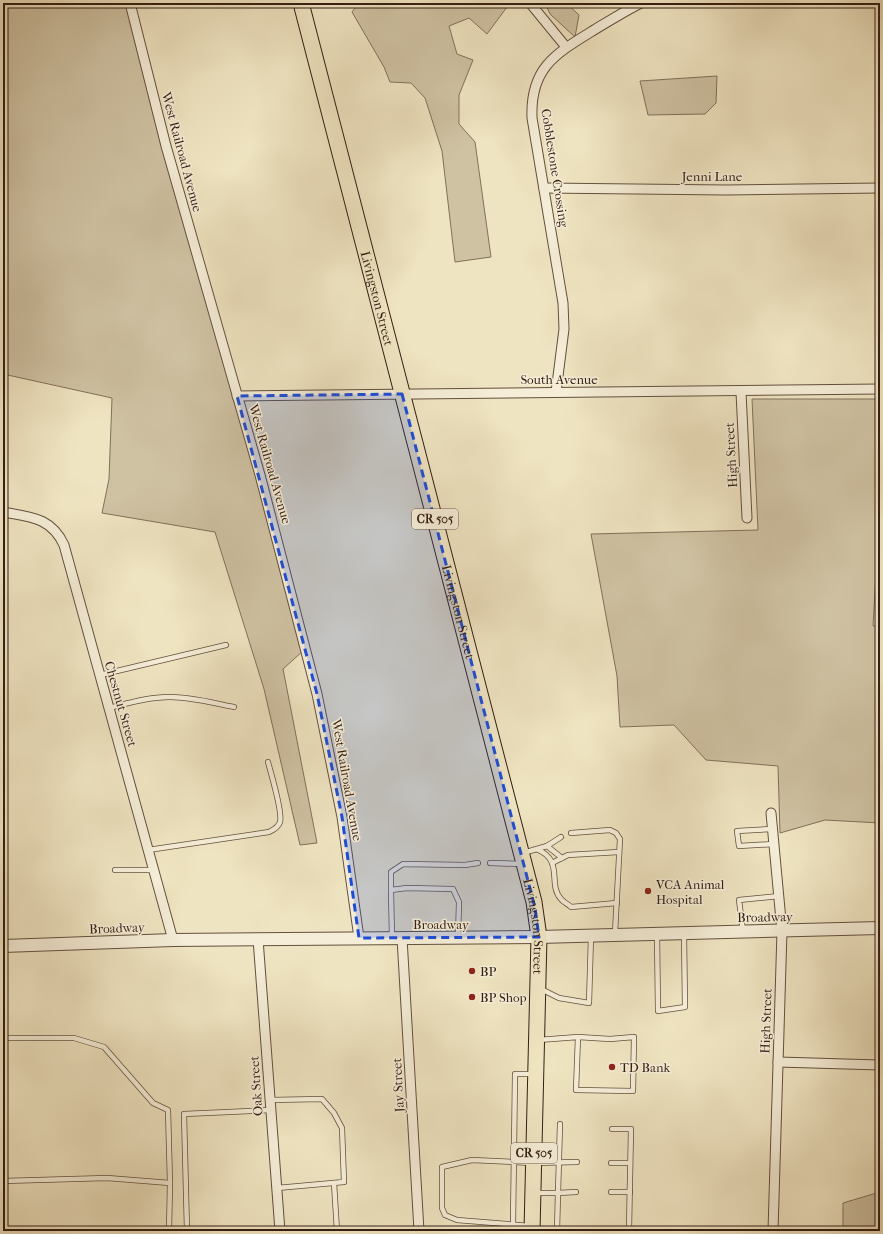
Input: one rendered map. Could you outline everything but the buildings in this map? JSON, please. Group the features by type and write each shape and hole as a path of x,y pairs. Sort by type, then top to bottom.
{"main road":[{"name":"Livingston Street","path":"301,3 534,902 539,937 532,1228"}],"street":[{"name":"West Railroad Avenue","path":"130,3 166,146 270,512 317,694 342,817 359,938"},
{"path":"530,3 566,47"},
{"name":"Cobblestone Crossing","path":"556,392 564,329 563,303 532,118 531,103 534,89 539,75 554,56 566,47 641,3"},
{"name":"Jenni Lane","path":"544,188 726,190 880,188"},
{"name":"South Avenue","path":"237,396 556,392 741,392 880,389"},
{"name":"High Street","path":"741,392 747,518"},
{"name":"Chestnut Street","path":"4,511 41,520 54,529 60,536 64,545 173,940"},
{"name":"High Street","path":"771,813 782,930 773,1231"},
{"name":"Broadway","path":"3,946 173,940 539,937 880,928"},
{"name":"Jay Street","path":"397,938 419,1230"},
{"name":"Oak Street","path":"258,939 280,1231"},
{"path":"778,1062 880,1065"}],"lane":[{"path":"100,675 226,645"},
{"path":"109,708 151,698 169,697 188,698 234,707"},
{"path":"148,850 269,832 276,829 280,822 280,812 268,762"},
{"path":"772,829 737,831 739,846 774,844"},
{"path":"571,833 610,830 616,833 620,839 615,935"},
{"path":"490,863 500,863 523,859 536,849 547,846 561,837"},
{"path":"547,846 562,858"},
{"path":"536,849 544,852 552,863 555,882 560,898 571,907 617,903"},
{"path":"552,863 568,855 620,852"},
{"path":"397,938 391,890 391,872 403,864 478,864"},
{"path":"116,870 154,870"},
{"path":"391,890 407,888 453,889 459,902 458,938"},
{"path":"743,931 739,900 779,896"},
{"path":"657,934 658,1011 685,1007 684,933"},
{"path":"538,987 559,998 589,1003 591,936"},
{"path":"536,1040 578,1037 610,1039 634,1037 633,1091 576,1090 578,1037"},
{"path":"3,1038 74,1038 104,1047 153,1103 168,1110 170,1183 169,1231"},
{"path":"512,1224 515,1074 535,1074"},
{"path":"187,1231 184,1114 322,1099 334,1113 342,1128 344,1182 277,1188"},
{"path":"557,1231 560,1124"},
{"path":"609,1229 629,1229 631,1130 612,1129"},
{"path":"532,1228 512,1224 457,1220 445,1215 442,1208 442,1167 472,1160 577,1162"},
{"path":"611,1163 630,1163"},
{"path":"3,1181 107,1178 170,1183"},
{"path":"334,1183 337,1231"},
{"path":"533,1193 576,1192"},
{"path":"611,1192 630,1192"},
{"path":"419,1230 440,1231"}],"highlighted area":[{"path":"402,394 535,908 539,937 359,938 342,817 317,694 237,396"}],"shaded area":[{"path":"3,3 129,3 304,650 283,669 317,843 300,845 264,689 215,532 102,513 109,479 112,398 3,374"},
{"path":"359,3 458,3 460,5 463,3 510,3 487,34 469,18 449,26 457,54 473,60 459,95 459,124 475,142 491,257 455,262 442,151 425,98 411,83 390,82 384,67 352,12"},
{"path":"545,3 566,3 579,15 575,37 550,14"},
{"path":"717,76 716,103 705,114 648,115 640,81"},
{"path":"752,399 880,399 880,539 878,539 873,626 880,626 880,823 825,820 780,833 778,766 706,760 674,725 620,727 617,676 591,534 758,530"},
{"path":"880,1192 880,1231 843,1231 843,1203"}],"place":[{"name":"VCA Animal Hospital","path":"648,891"},
{"name":"BP","path":"472,971"},
{"name":"BP Shop","path":"472,997"},
{"name":"TD Bank","path":"612,1067"}]}
